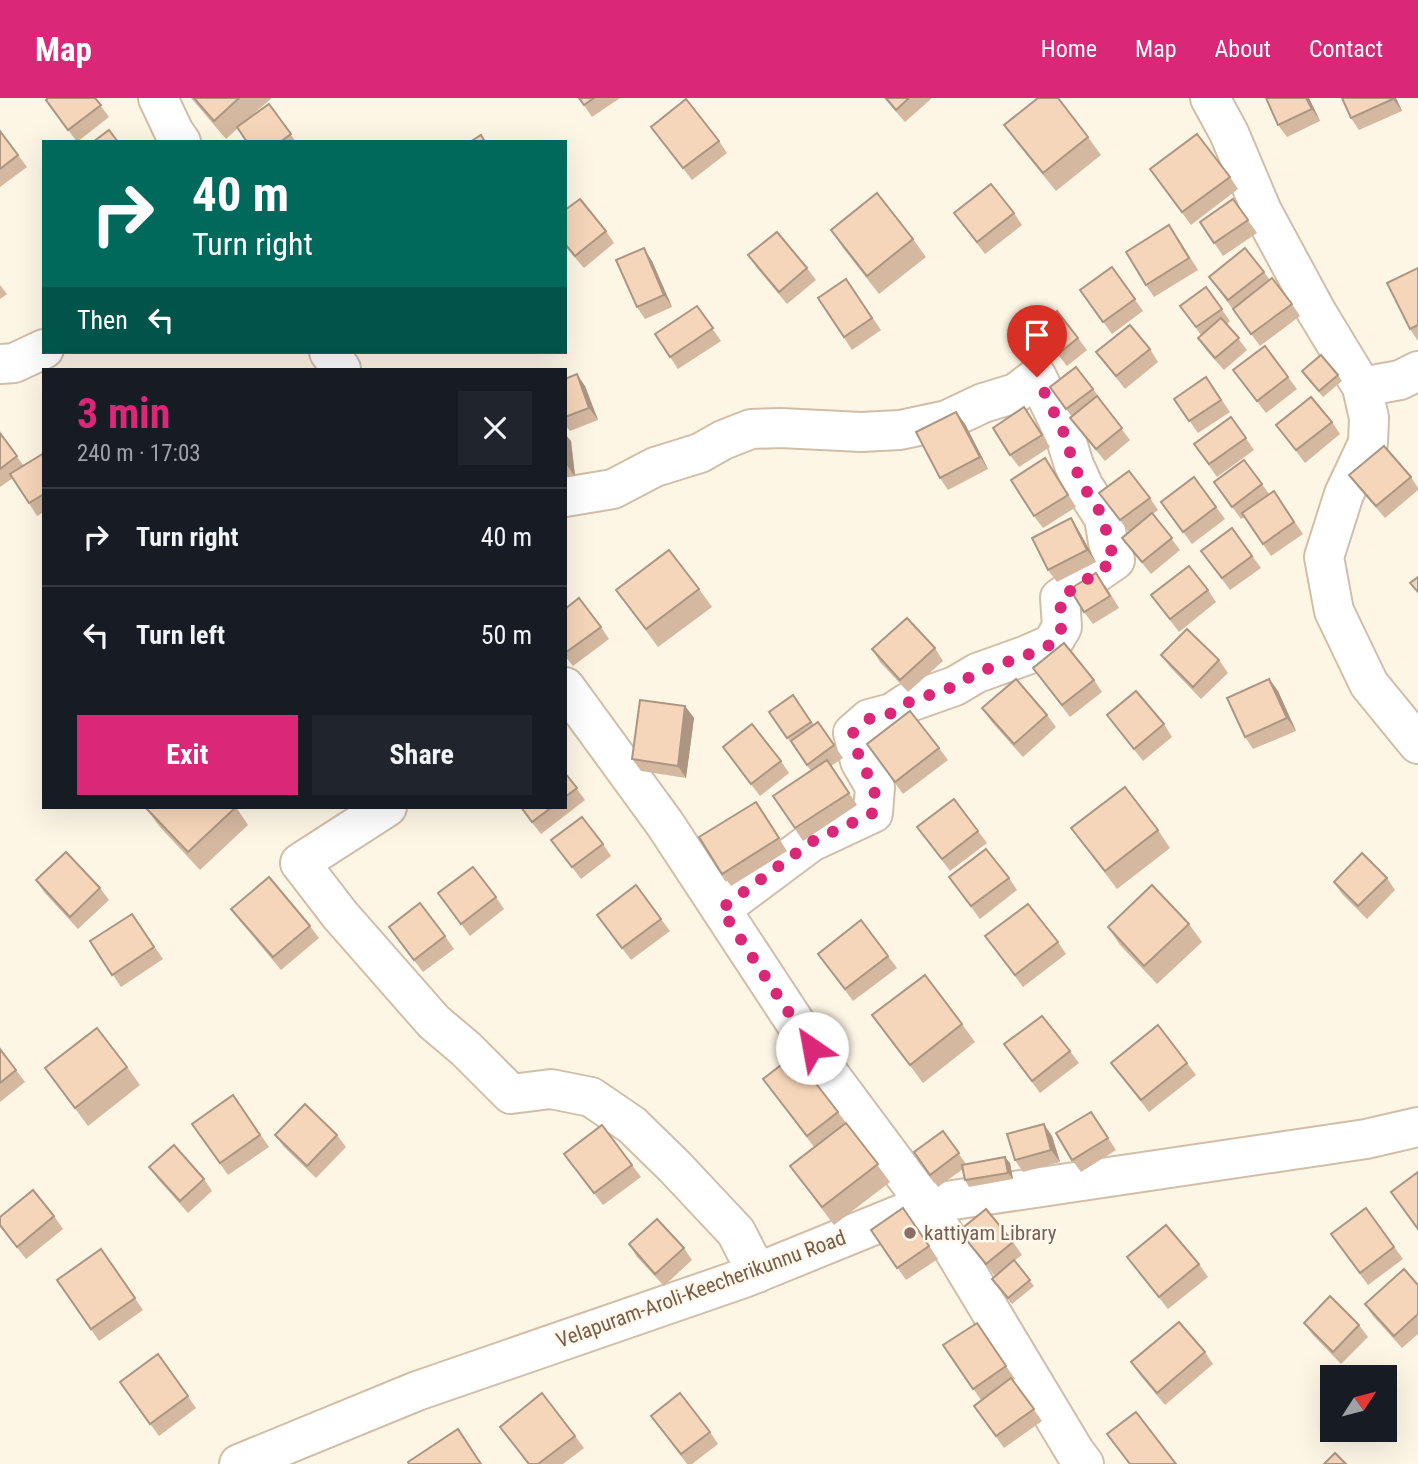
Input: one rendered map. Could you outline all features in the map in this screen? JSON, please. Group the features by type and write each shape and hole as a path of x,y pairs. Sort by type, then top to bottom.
{"street":[{"path":"158,98 180,140"},
{"path":"1211,98 1262,211 1316,311 1362,387 1369,418 1368,443 1344,494 1324,557 1334,611 1369,684 1418,744"},
{"path":"0,364 14,363 42,350"},
{"path":"1362,387 1400,380 1418,371"},
{"path":"567,497 613,489 655,467 700,453 751,429 861,432 901,430 947,420 1016,393 1037,377 1064,433 1084,487 1104,518 1108,542 1115,560 1060,598 1062,627 1052,644 976,673 955,686 907,703 892,713 869,719 853,733 860,761 875,787 873,813 811,842 721,909"},
{"path":"567,690 665,824 827,1070 926,1204 1084,1464"},
{"path":"384,809 300,863 340,915 433,1022 466,1049 511,1094 551,1089 592,1097 632,1125 676,1167 736,1232 757,1273"},
{"name":"Velapuram-Aroli-Keecherikunnu Road","path":"239,1464 417,1391 757,1273 926,1204 1366,1139 1418,1127"}],"building":[{"path":"95,98 101,105 68,130 46,100"},
{"path":"194,98 239,98 214,121"},
{"path":"579,98 594,98 584,105"},
{"path":"886,98 909,98 896,110"},
{"path":"1038,98 1058,98 1088,137 1043,173 1004,125"},
{"path":"1266,98 1306,98 1312,109 1278,125"},
{"path":"1342,98 1393,98 1393,99 1351,118"},
{"path":"686,99 719,141 683,168 651,127"},
{"path":"269,104 291,134 283,140 246,140 237,127"},
{"path":"109,130 116,140 96,140"},
{"path":"0,131 18,155 0,169"},
{"path":"1197,134 1230,177 1182,212 1150,169"},
{"path":"991,184 1014,213 977,242 954,213"},
{"path":"877,193 913,239 867,276 831,230"},
{"path":"580,199 606,231 575,256 567,246 567,209"},
{"path":"1233,199 1248,220 1214,243 1200,222"},
{"path":"1169,225 1189,258 1146,285 1126,252"},
{"path":"777,232 807,268 779,292 748,255"},
{"path":"644,248 664,295 637,307 616,260"},
{"path":"1245,248 1264,272 1228,300 1209,277"},
{"path":"1112,267 1135,299 1103,322 1080,290"},
{"path":"1418,268 1418,325 1410,329 1387,283"},
{"path":"1272,278 1292,304 1251,334 1233,309"},
{"path":"846,279 872,318 844,337 818,298"},
{"path":"1206,287 1222,309 1196,327 1180,306"},
{"path":"697,306 713,328 670,357 655,334"},
{"path":"1057,311 1078,338 1058,354 1037,328"},
{"path":"1221,318 1239,338 1215,358 1198,338"},
{"path":"1130,325 1150,349 1116,376 1096,352"},
{"path":"1265,346 1288,377 1257,401 1233,370"},
{"path":"1321,355 1338,375 1319,391 1302,371"},
{"path":"1076,367 1093,389 1066,409 1050,387"},
{"path":"577,374 589,408 567,416 567,378"},
{"path":"1206,377 1221,400 1189,421 1174,399"},
{"path":"1097,396 1122,428 1096,449 1070,418"},
{"path":"1311,397 1332,422 1296,450 1276,425"},
{"path":"1024,407 1042,435 1010,455 993,428"},
{"path":"956,412 980,457 940,478 916,432"},
{"path":"1231,417 1246,438 1209,464 1194,444"},
{"path":"0,433 17,456 0,469"},
{"path":"1384,446 1411,477 1376,506 1349,475"},
{"path":"42,454 42,495 29,503 10,474"},
{"path":"1045,458 1068,495 1034,516 1011,480"},
{"path":"1244,460 1262,484 1232,507 1214,482"},
{"path":"1129,471 1150,498 1120,520 1099,493"},
{"path":"1194,477 1216,507 1183,532 1161,502"},
{"path":"1274,491 1294,522 1263,544 1242,513"},
{"path":"1152,513 1172,538 1142,562 1122,538"},
{"path":"1071,518 1087,550 1048,570 1032,538"},
{"path":"1232,528 1252,556 1222,578 1201,551"},
{"path":"669,550 699,589 646,629 616,590"},
{"path":"1189,566 1208,590 1170,619 1151,595"},
{"path":"1096,573 1110,596 1084,612 1070,589"},
{"path":"1418,577 1418,592 1410,583"},
{"path":"579,598 601,627 567,652 567,607"},
{"path":"907,618 935,648 900,680 872,649"},
{"path":"1187,629 1219,660 1193,687 1161,655"},
{"path":"1064,643 1094,680 1062,705 1033,668"},
{"path":"1016,679 1047,715 1014,744 982,708"},
{"path":"1269,679 1287,718 1245,737 1227,698"},
{"path":"1136,691 1164,724 1134,749 1107,715"},
{"path":"793,695 811,722 787,738 769,712"},
{"path":"640,700 685,706 678,766 632,759"},
{"path":"910,711 939,748 895,782 867,744"},
{"path":"818,722 834,745 807,765 791,741"},
{"path":"752,724 781,761 751,784 723,747"},
{"path":"827,760 849,793 795,828 773,796"},
{"path":"567,776 577,788 567,796"},
{"path":"1125,787 1158,830 1105,871 1071,828"},
{"path":"954,799 978,831 942,859 917,827"},
{"path":"756,802 779,838 722,874 699,837"},
{"path":"147,809 234,809 188,852"},
{"path":"522,809 549,809 532,822"},
{"path":"582,817 603,844 572,867 551,840"},
{"path":"986,849 1009,878 971,906 949,877"},
{"path":"66,852 100,888 70,917 36,880"},
{"path":"1362,853 1387,878 1358,906 1334,882"},
{"path":"473,867 496,897 461,924 438,893"},
{"path":"269,877 310,926 273,957 231,909"},
{"path":"636,885 661,919 622,948 597,915"},
{"path":"1152,885 1189,924 1144,966 1108,927"},
{"path":"420,903 445,936 414,960 389,927"},
{"path":"1028,904 1058,942 1015,975 985,936"},
{"path":"132,914 154,947 112,975 90,941"},
{"path":"861,920 888,956 845,989 818,954"},
{"path":"925,975 962,1024 910,1065 872,1015"},
{"path":"1042,1016 1070,1051 1032,1081 1004,1044"},
{"path":"1158,1025 1187,1063 1141,1100 1111,1063"},
{"path":"97,1028 127,1067 75,1108 45,1068"},
{"path":"0,1049 16,1070 0,1083"},
{"path":"794,1055 838,1112 807,1136 763,1079"},
{"path":"233,1095 260,1135 220,1163 192,1124"},
{"path":"305,1104 337,1135 307,1166 275,1135"},
{"path":"1091,1112 1108,1138 1072,1160 1056,1133"},
{"path":"846,1123 878,1164 822,1207 790,1166"},
{"path":"1044,1124 1051,1150 1015,1160 1007,1134"},
{"path":"602,1125 632,1165 594,1193 564,1154"},
{"path":"943,1131 959,1153 930,1175 914,1152"},
{"path":"174,1145 204,1179 180,1201 149,1167"},
{"path":"1005,1157 1008,1173 965,1180 962,1165"},
{"path":"1418,1172 1418,1229 1391,1192"},
{"path":"33,1190 54,1216 17,1247 0,1225 0,1217"},
{"path":"903,1208 929,1246 897,1268 871,1230"},
{"path":"1366,1208 1394,1247 1360,1273 1331,1234"},
{"path":"986,1209 1013,1242 986,1264 959,1231"},
{"path":"657,1219 684,1248 655,1274 629,1244"},
{"path":"1166,1225 1199,1264 1159,1297 1127,1257"},
{"path":"101,1249 135,1298 91,1329 57,1280"},
{"path":"1014,1260 1030,1280 1008,1298 992,1279"},
{"path":"1404,1269 1418,1285 1418,1314 1394,1336 1365,1304"},
{"path":"1330,1296 1359,1325 1333,1352 1304,1323"},
{"path":"1179,1322 1205,1352 1157,1393 1131,1362"},
{"path":"977,1323 1006,1366 973,1389 943,1345"},
{"path":"158,1354 188,1396 150,1424 120,1382"},
{"path":"1011,1378 1034,1409 996,1436 974,1406"},
{"path":"542,1393 575,1436 538,1464 529,1464 500,1427"},
{"path":"680,1393 710,1432 681,1454 651,1416"},
{"path":"1136,1412 1176,1464 1130,1464 1107,1434"},
{"path":"458,1429 481,1464 409,1464 408,1462"},
{"path":"1335,1453 1346,1464 1324,1464"}],"place":[{"name":"kattiyam Library","path":"910,1233"}],"route":[{"path":"812,1048 721,909 811,842 873,813 875,787 860,761 853,733 869,719 892,713 907,703 955,686 976,673 1052,644 1062,627 1060,598 1115,560 1108,542 1104,518 1084,487 1064,433 1037,377"}]}
